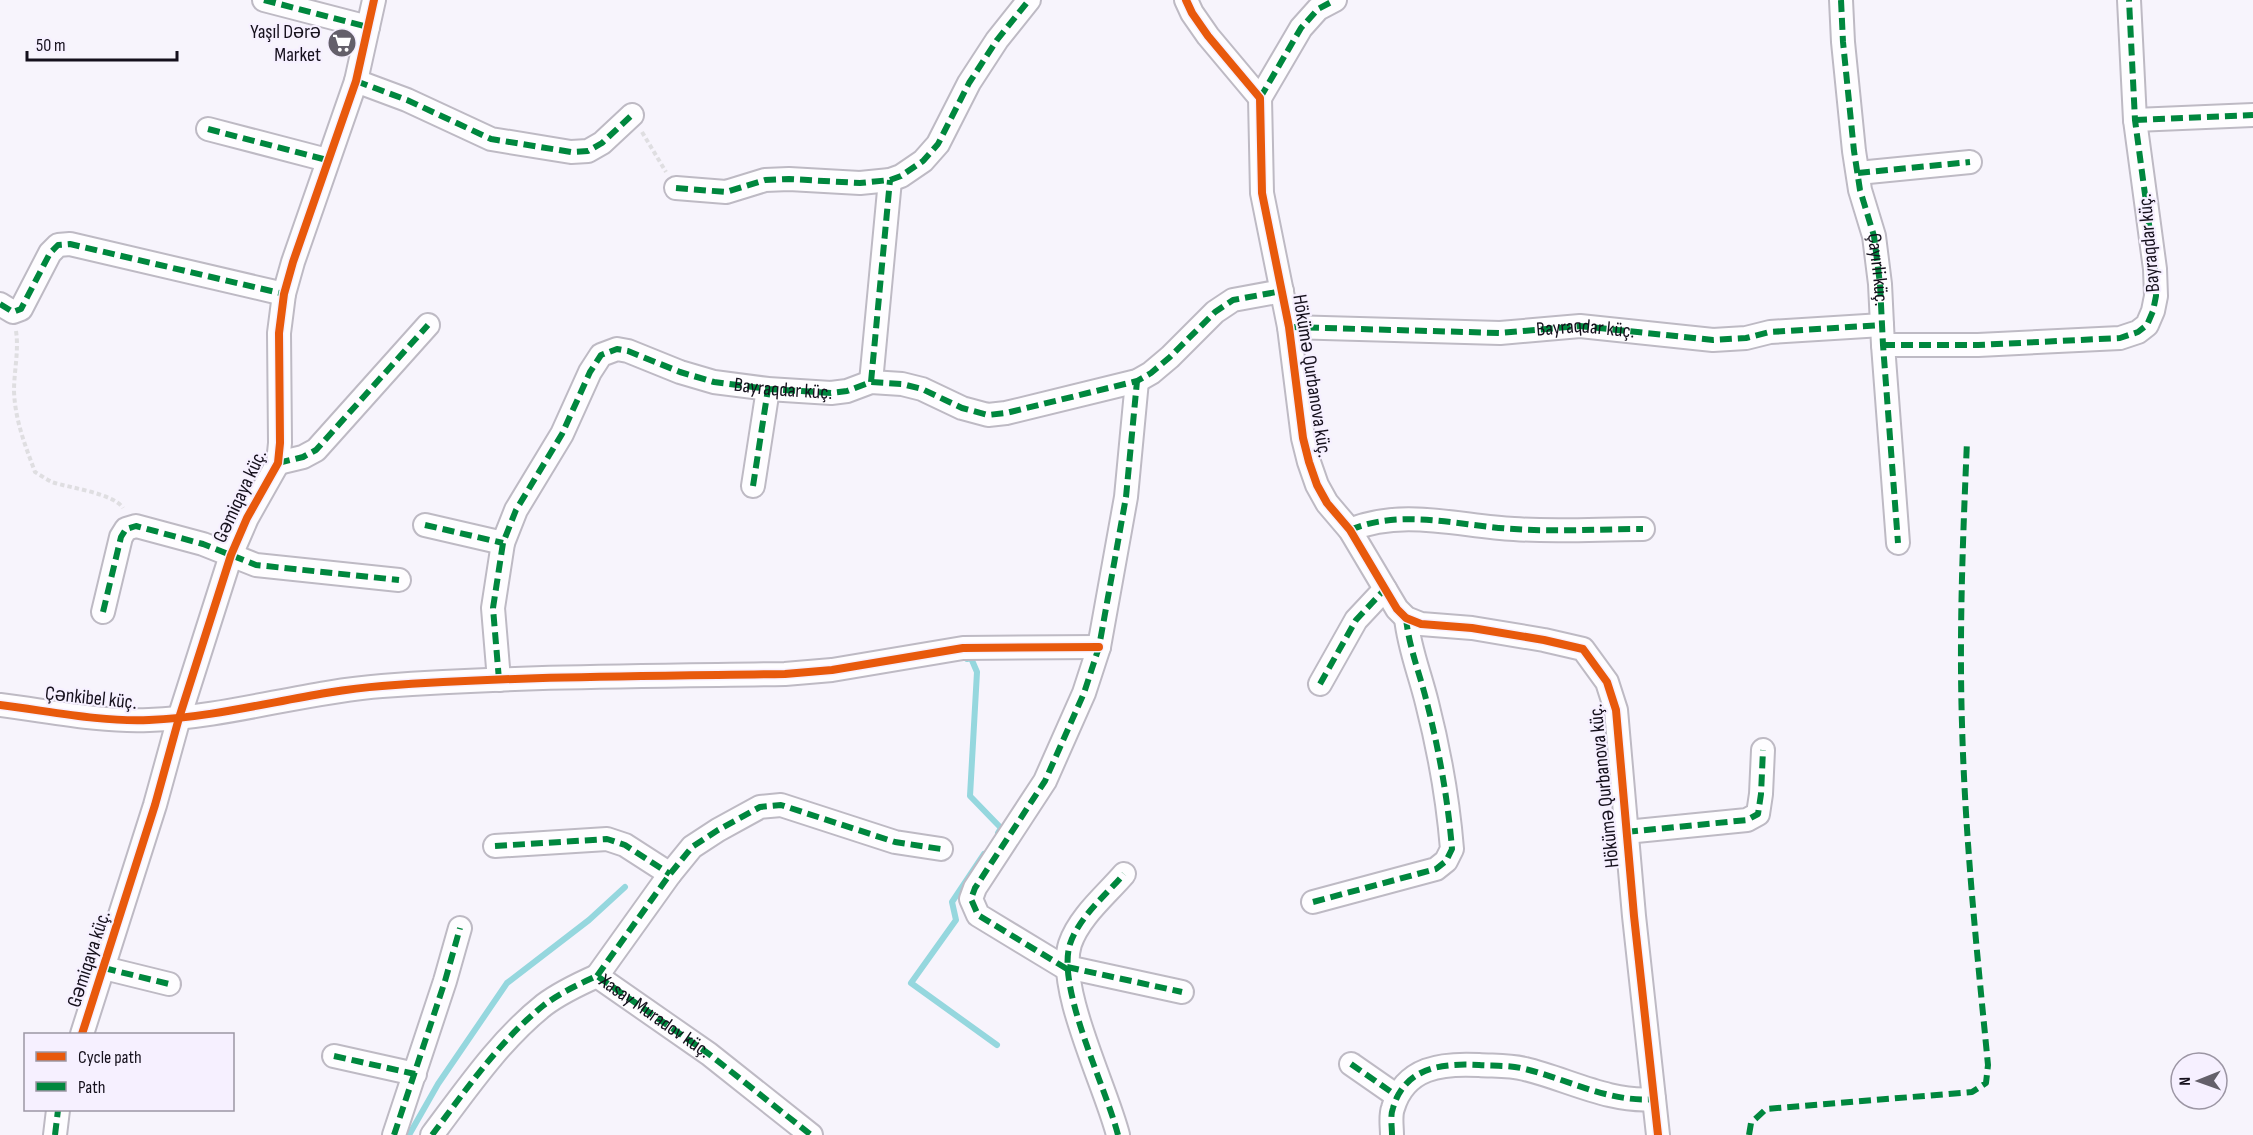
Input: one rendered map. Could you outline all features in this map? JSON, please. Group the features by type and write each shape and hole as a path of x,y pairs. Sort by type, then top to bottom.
{"street":[{"path":"264,0 368,27"},
{"name":"Gəmiqaya küç.","path":"83,1033 156,805 179,718 231,555 247,518 278,463 280,443 279,333 284,294 327,160 356,81 374,0"},
{"path":"676,188 726,192 765,180 860,183 890,180 901,176 923,161 938,144 969,83 997,40 1029,0"},
{"path":"1186,0 1208,36 1260,98 1301,28 1318,9 1335,0"},
{"name":"Çayırli küç.","path":"1841,0 1843,42 1860,190 1874,236 1881,284 1882,335 1898,543"},
{"name":"Bayraqdar küç.","path":"1288,327 1500,333 1580,326 1713,340 1746,338 1770,332 1882,335 1978,345 2120,338 2138,332 2147,325 2156,296 2155,269 2135,120 2129,0"},
{"path":"356,81 407,100 491,139 570,152 588,151 602,143 632,115"},
{"name":"Hökümə Qurbanova küç.","path":"1260,98 1262,193 1282,291 1309,462 1317,485 1327,502 1350,530 1397,609 1406,618 1421,624 1472,628 1583,649 1607,682 1616,710 1626,832 1658,1135"},
{"path":"2135,120 2253,115"},
{"path":"208,129 327,160"},
{"path":"1858,173 1970,162"},
{"path":"871,382 890,180"},
{"path":"6,308 21,309 50,253 58,245 70,244 284,294"},
{"name":"Bayraqdar küç.","path":"499,680 493,608 503,543 516,510 562,434 590,372 601,354 617,349 628,351 680,372 714,382 768,389 831,393 847,391 871,382 902,384 922,389 962,408 987,415 1006,413 1137,381 1158,368 1215,312 1233,300 1282,291"},
{"path":"278,463 303,457 316,450 428,326"},
{"path":"1137,381 1125,497 1099,647 1084,693 1045,781 975,888 971,900 978,915 1067,968 1182,992"},
{"path":"753,486 768,389"},
{"path":"1350,530 1368,522 1403,519 1515,529 1643,529"},
{"path":"425,525 503,543"},
{"path":"103,612 121,537 126,529 136,526 203,544 256,565 399,580"},
{"path":"1320,684 1356,620 1385,589"},
{"path":"1313,902 1436,869 1446,861 1452,849 1440,762 1427,702 1409,643 1406,618"},
{"name":"Çənkibel küç.","path":"0,705 121,720 179,718 205,716 313,694 381,686 499,680 785,674 832,670 963,648 1099,647"},
{"path":"1626,832 1747,820 1758,814 1763,750"},
{"path":"597,976 692,847 760,807 781,805 895,842 941,849"},
{"path":"495,846 607,839 625,845 670,874"},
{"path":"1118,1135 1074,1005 1067,968 1070,944 1080,924 1124,874"},
{"path":"394,1135 460,927"},
{"path":"104,968 169,984"},
{"name":"Xasay Muradov küç.","path":"432,1135 508,1038 544,1005 567,990 597,976 709,1054 811,1135"},
{"path":"334,1056 415,1074"},
{"path":"1351,1064 1397,1096"},
{"path":"1392,1135 1392,1110 1397,1096 1414,1075 1432,1067 1464,1064 1523,1068 1624,1099 1654,1099"},
{"path":"55,1135 58,1111"}],"path":[{"path":"632,115 676,188"},
{"path":"6,308 18,344 14,391 18,424 35,472 50,481 105,497 120,504 136,526"}],"waterway":[{"path":"967,659 971,658 977,672 970,796 1001,828 998,833"},
{"path":"984,854 952,902 956,920 911,983 997,1045"},
{"path":"409,1135 438,1084 507,983 589,920 625,887"}],"marked path":[{"path":"264,0 368,27"},
{"path":"676,188 726,192 765,180 860,183 890,180 901,176 923,161 938,144 969,83 997,40 1029,0"},
{"path":"1260,98 1301,28 1318,9 1335,0"},
{"path":"1841,0 1854,151 1860,190 1874,236 1880,284 1898,543"},
{"path":"1883,345 1978,345 2120,338 2138,332 2147,325 2156,296 2155,269 2135,120 2129,0"},
{"path":"356,81 407,100 491,139 571,152 588,151 602,143 632,115"},
{"path":"2135,120 2253,115"},
{"path":"208,129 327,160"},
{"path":"1858,173 1970,162"},
{"path":"871,382 890,180"},
{"path":"0,304 13,312 21,309 50,253 58,245 70,244 284,294"},
{"path":"499,680 493,608 503,543 516,510 562,434 590,372 601,355 617,349 628,351 680,372 714,382 768,389 831,393 847,391 871,382 902,384 922,389 962,408 988,415 1006,413 1137,381 1170,357 1215,312 1233,300 1282,291"},
{"path":"278,463 303,457 316,450 428,325"},
{"path":"1289,327 1500,333 1580,326 1713,340 1746,338 1770,332 1882,325"},
{"path":"1067,969 978,915 971,899 975,888 1045,781 1084,693 1099,647 1126,497 1137,381"},
{"path":"753,486 768,389"},
{"path":"1749,1135 1751,1123 1766,1109 1972,1092 1986,1083 1988,1065 1969,852 1962,724 1961,618 1967,441"},
{"path":"1350,530 1390,520 1410,519 1530,530 1643,529"},
{"path":"425,525 503,543"},
{"path":"103,612 121,537 126,529 136,526 203,544 256,565 399,580"},
{"path":"1320,684 1356,620 1385,589"},
{"path":"1313,902 1436,869 1446,861 1452,849 1439,757 1406,618"},
{"path":"1626,832 1747,820 1758,814 1763,750"},
{"path":"597,976 692,847 760,807 781,805 895,842 941,849"},
{"path":"495,846 607,839 625,845 670,874"},
{"path":"1118,1135 1076,1011 1070,986 1068,963 1070,944 1074,934 1094,907 1124,874"},
{"path":"394,1135 445,981 460,928"},
{"path":"1067,967 1182,992"},
{"path":"104,968 169,984"},
{"path":"432,1135 512,1034 544,1005 597,976 709,1054 811,1135"},
{"path":"334,1056 415,1074"},
{"path":"1351,1064 1397,1096"},
{"path":"1392,1135 1392,1111 1406,1084 1427,1070 1452,1065 1519,1068 1605,1094 1654,1099"},
{"path":"55,1135 58,1111"}],"cycle path":[{"path":"82,1033 231,555 247,518 278,463 280,443 279,333 284,294 356,81 374,0"},
{"path":"1186,0 1208,36 1260,98 1262,193 1289,327 1303,438 1317,485 1327,503 1350,530 1397,609 1406,618 1421,624 1472,628 1583,649 1607,682 1616,710 1634,916 1658,1135"},
{"path":"0,705 93,718 149,720 237,710 323,693 382,686 533,678 785,674 832,670 963,648 1099,647"}],"place":[{"name":"Yaşıl Dərə Market","path":"342,43"}]}
